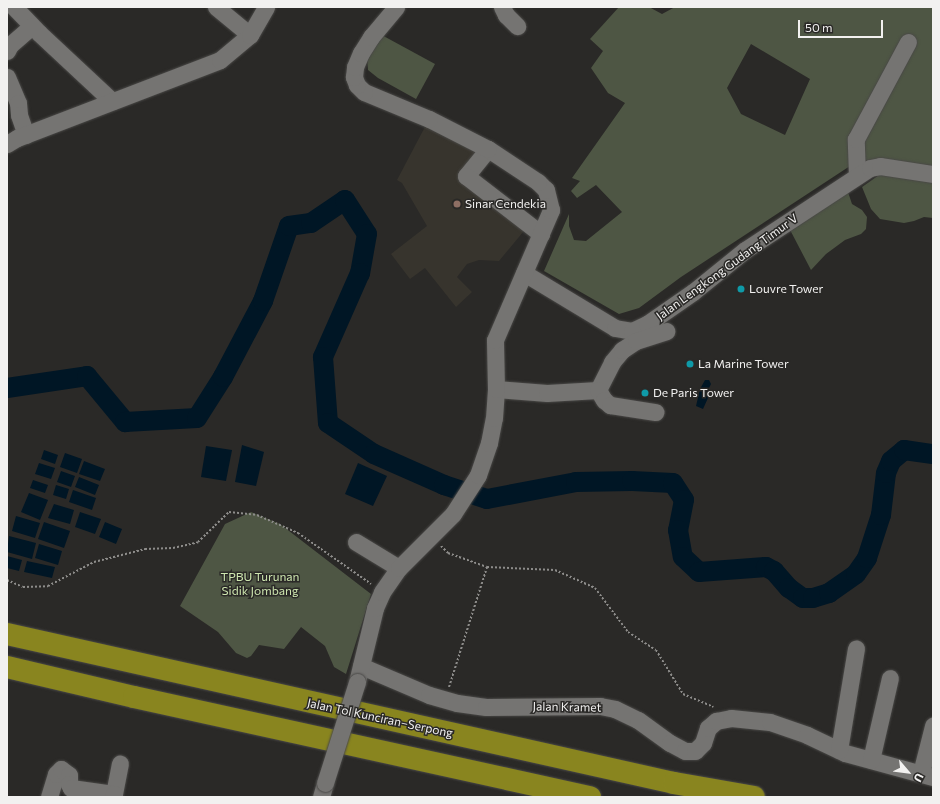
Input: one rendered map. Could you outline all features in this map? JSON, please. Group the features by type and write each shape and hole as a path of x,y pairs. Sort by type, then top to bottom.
{"highway":[{"name":"Jalan Tol Kunciran–Serpong","path":"7,634 659,780 754,797"},
{"path":"7,667 134,697 590,797"}],"street":[{"path":"14,7 32,26 112,101"},
{"path":"216,7 250,35"},
{"path":"7,144 112,101 220,60 250,35 266,7"},
{"path":"325,793 359,674 375,608 382,592 399,568 431,538 453,514 472,486 489,443 494,418 496,389 495,340 499,327 551,210 546,190 538,182 488,149 429,119 364,92 357,85 354,77 355,67 360,53 370,37 396,7"},
{"path":"502,7 506,15 517,26"},
{"path":"7,51 10,45 32,26"},
{"path":"857,176 856,139 908,42"},
{"path":"7,77 18,103 19,115 26,135"},
{"path":"488,149 466,176 541,234"},
{"name":"Jalan Lengkong Gudang Timur V","path":"524,273 615,328 632,331 646,324 693,292 745,250 870,168 880,166 933,174"},
{"path":"598,390 612,362 622,350 636,341 666,331"},
{"path":"496,389 547,393 598,390"},
{"path":"598,390 604,400 610,405 655,412"},
{"path":"356,542 399,568"},
{"path":"839,750 856,648"},
{"name":"Jalan Kramet","path":"359,674 444,699 486,707 600,706 615,709 638,720 670,743 686,750 695,751 703,743 708,728 716,721 731,718 770,722 807,735 839,750 927,775"},
{"path":"871,760 890,678"},
{"path":"927,775 933,726"},
{"path":"49,797 56,774 61,769 69,775 69,784 71,788 114,796 120,764"}],"path":[{"path":"7,580 23,587 48,586 94,562 145,549 173,548 198,542 229,512 257,515 298,533 382,592"},
{"path":"431,538 448,553 488,567 555,570 595,588 628,632 656,650 683,694 709,704 731,718"},
{"path":"444,699 470,625 488,567"}],"shaded area":[{"name":"Sinar Cendekia","path":"427,123 476,152 462,175 528,226 499,261 479,260 467,264 457,277 472,292 456,307 425,268 410,279 391,254 427,226 402,183 397,180"}],"green space":[{"path":"619,7 649,7 662,14 675,7 933,7 933,167 850,166 681,277 639,308 619,314 544,271 569,214 569,226 574,240 586,241 622,212 596,185 577,198 571,191 580,181 572,178 625,103 608,93 591,68 603,51 590,39","holes":["751,44 810,79 785,135 741,114 727,88"]},
{"path":"378,33 435,64 416,99 378,78 368,70 367,56"},
{"path":"879,175 933,182 933,218 924,217 904,223 880,219 871,209 862,187"},
{"path":"848,192 852,204 862,210 867,217 866,229 861,234 845,240 826,254 811,270 788,226"},
{"name":"TPBU Turunan Sidik Jombang","path":"251,512 280,524 371,594 346,674 334,667 325,646 301,627 284,649 259,645 251,656 247,658 236,653 218,632 180,606 225,524"}],"water":[{"path":"705,380 709,380 711,384 708,398 703,409 696,406 700,389"},
{"path":"242,445 264,452 256,486 235,482"},
{"path":"206,446 232,450 226,481 201,477"},
{"path":"44,450 58,455 55,464 41,459"},
{"path":"65,453 82,459 77,473 60,467"},
{"path":"84,461 105,469 100,481 79,474"},
{"path":"39,463 55,468 51,479 35,474"},
{"path":"358,463 387,476 373,506 345,494"},
{"path":"61,471 75,476 71,487 57,482"},
{"path":"79,477 99,485 95,495 75,487"},
{"path":"33,480 48,485 45,493 30,488"},
{"path":"56,485 69,489 66,499 53,495"},
{"path":"73,490 96,498 92,510 69,502"},
{"path":"29,493 48,500 40,520 21,512"},
{"path":"54,504 74,510 70,524 48,518"},
{"path":"80,512 101,519 95,534 75,527"},
{"path":"16,516 40,523 35,538 12,531"},
{"path":"44,522 70,531 64,548 38,539"},
{"path":"105,522 122,529 116,544 99,537"},
{"path":"9,536 36,543 32,559 7,552"},
{"path":"39,544 62,551 58,565 35,558"},
{"path":"7,556 22,560 19,571 7,568"},
{"path":"27,561 55,567 52,578 24,572"}],"waterway":[{"path":"7,388 87,376 125,422 197,418 223,377 263,301 289,226 311,223 345,200 367,234 360,273 323,357 328,423 374,454 444,485 487,499 576,482 632,481 673,483 684,500 678,530 683,557 699,572 766,567 774,571 789,588 803,598 813,598 829,593 856,574 867,558 881,515 886,473 891,461 904,450 933,454"}],"place":[{"name":"Sinar Cendekia","path":"457,204"},
{"name":"Louvre Tower","path":"741,289"},
{"name":"La Marine Tower","path":"690,364"},
{"name":"De Paris Tower","path":"645,393"}]}
